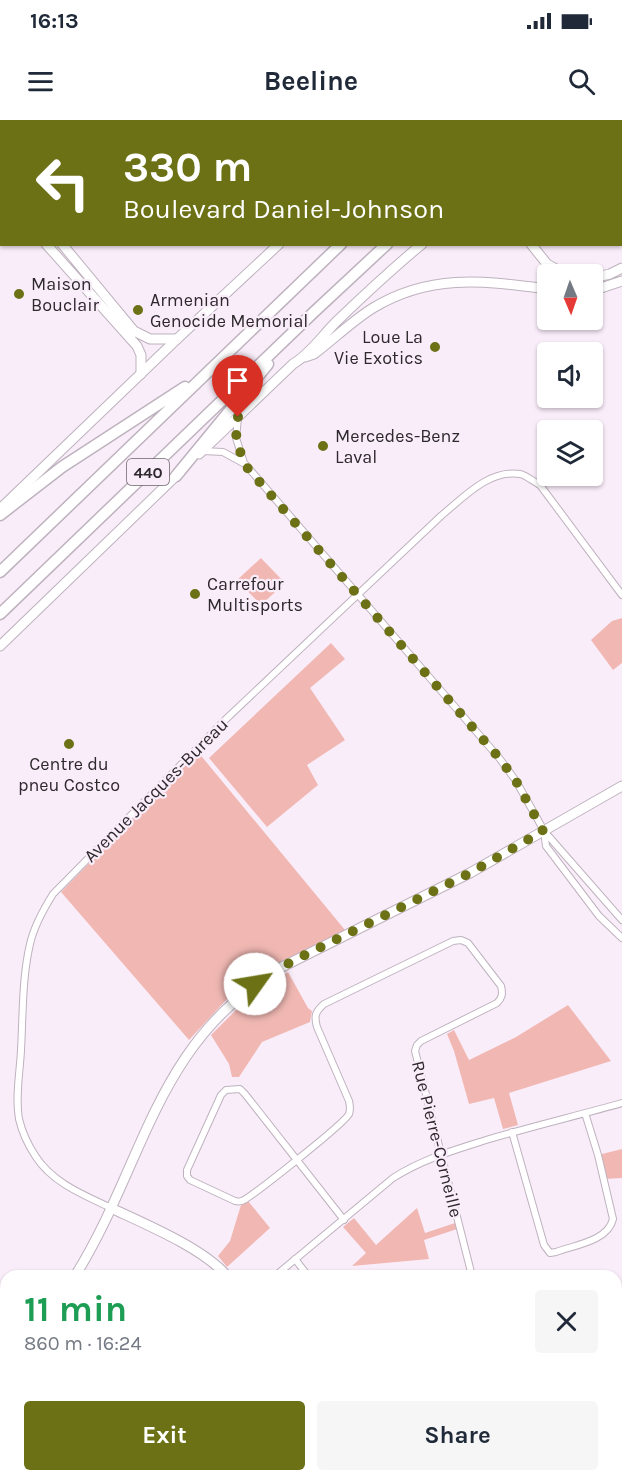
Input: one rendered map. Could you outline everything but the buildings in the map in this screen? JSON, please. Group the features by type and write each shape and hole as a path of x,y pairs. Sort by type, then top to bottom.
{"highway":[{"name":"440","path":"0,572 339,246"},
{"name":"440","path":"0,614 385,246"},
{"path":"176,476 296,329"},
{"path":"0,515 62,467 205,374"}],"main road":[{"path":"48,246 135,343 141,355 141,374"},
{"path":"65,246 134,331 150,339 177,339"},
{"path":"0,509 277,246"},
{"path":"303,358 342,316 420,246"},
{"path":"533,246 547,264"},
{"path":"603,276 622,268"},
{"path":"0,646 293,364 314,354 373,308 394,297 441,283 472,281 537,288"},
{"path":"603,287 622,281"},
{"path":"78,1270 111,1208 147,1126 170,1081 198,1039 232,1002 282,967 470,873 622,786"},
{"name":"Avenue Jacques-Bureau","path":"111,1208 194,1249 222,1270"}],"street":[{"path":"238,417 236,438 244,464"},
{"path":"203,450 223,452 244,464 500,759 519,787 543,831 622,920"},
{"name":"Avenue Jacques-Bureau","path":"111,1208 52,1177 37,1159 25,1138 19,1119 27,961 30,943 39,917 53,894 189,754 442,515 478,485 501,475 521,474 540,485 622,595"},
{"path":"543,831 546,846 599,916 622,938"},
{"name":"Rue Pierre-Corneille","path":"296,1159 344,1121 350,1113 350,1101 317,1027 315,1016 317,1010 453,941 461,940 468,943 501,986 501,999 421,1041 417,1045 416,1056 470,1270"},
{"path":"296,1159 240,1202 190,1180 187,1176 221,1095 226,1090 240,1089 245,1094 344,1220"},
{"path":"283,1270 409,1168 440,1154 512,1132 622,1103"},
{"path":"512,1132 544,1245 550,1253 556,1252 605,1235 611,1228 613,1220 598,1155 585,1113"},
{"path":"278,1270 295,1259"},
{"path":"295,1259 303,1270"}],"shaded area":[{"path":"261,558 285,583 261,605 237,580"},
{"path":"622,618 622,663 613,670 591,640 612,621"},
{"path":"331,643 345,659 310,688 345,740 307,765 318,785 267,827 209,758"},
{"path":"198,752 345,930 262,973 229,997 189,1040 61,892"},
{"path":"288,972 308,1008 312,1011 310,1022 262,1042 239,1077 232,1077 229,1064 211,1035 241,1005"},
{"path":"568,1005 611,1061 509,1093 518,1125 503,1129 494,1098 469,1104 447,1034 454,1030 469,1060 516,1037"},
{"path":"622,1149 622,1178 604,1179 598,1155"},
{"path":"248,1201 270,1228 227,1267 218,1256 230,1241 241,1205"},
{"path":"417,1208 425,1233 455,1223 457,1229 424,1240 429,1259 352,1266 366,1253 343,1227 354,1218 376,1245"}],"place":[{"name":"Maison Bouclair","path":"19,294"},
{"name":"Armenian Genocide Memorial","path":"138,310"},
{"name":"Loue La Vie Exotics","path":"435,347"},
{"name":"Mercedes-Benz Laval","path":"323,446"},
{"name":"Carrefour Multisports","path":"195,594"},
{"name":"Centre du pneu Costco","path":"69,744"}],"route":[{"path":"238,417 236,438 244,464 500,759 516,781 543,831 470,873 291,962 255,984"}]}
